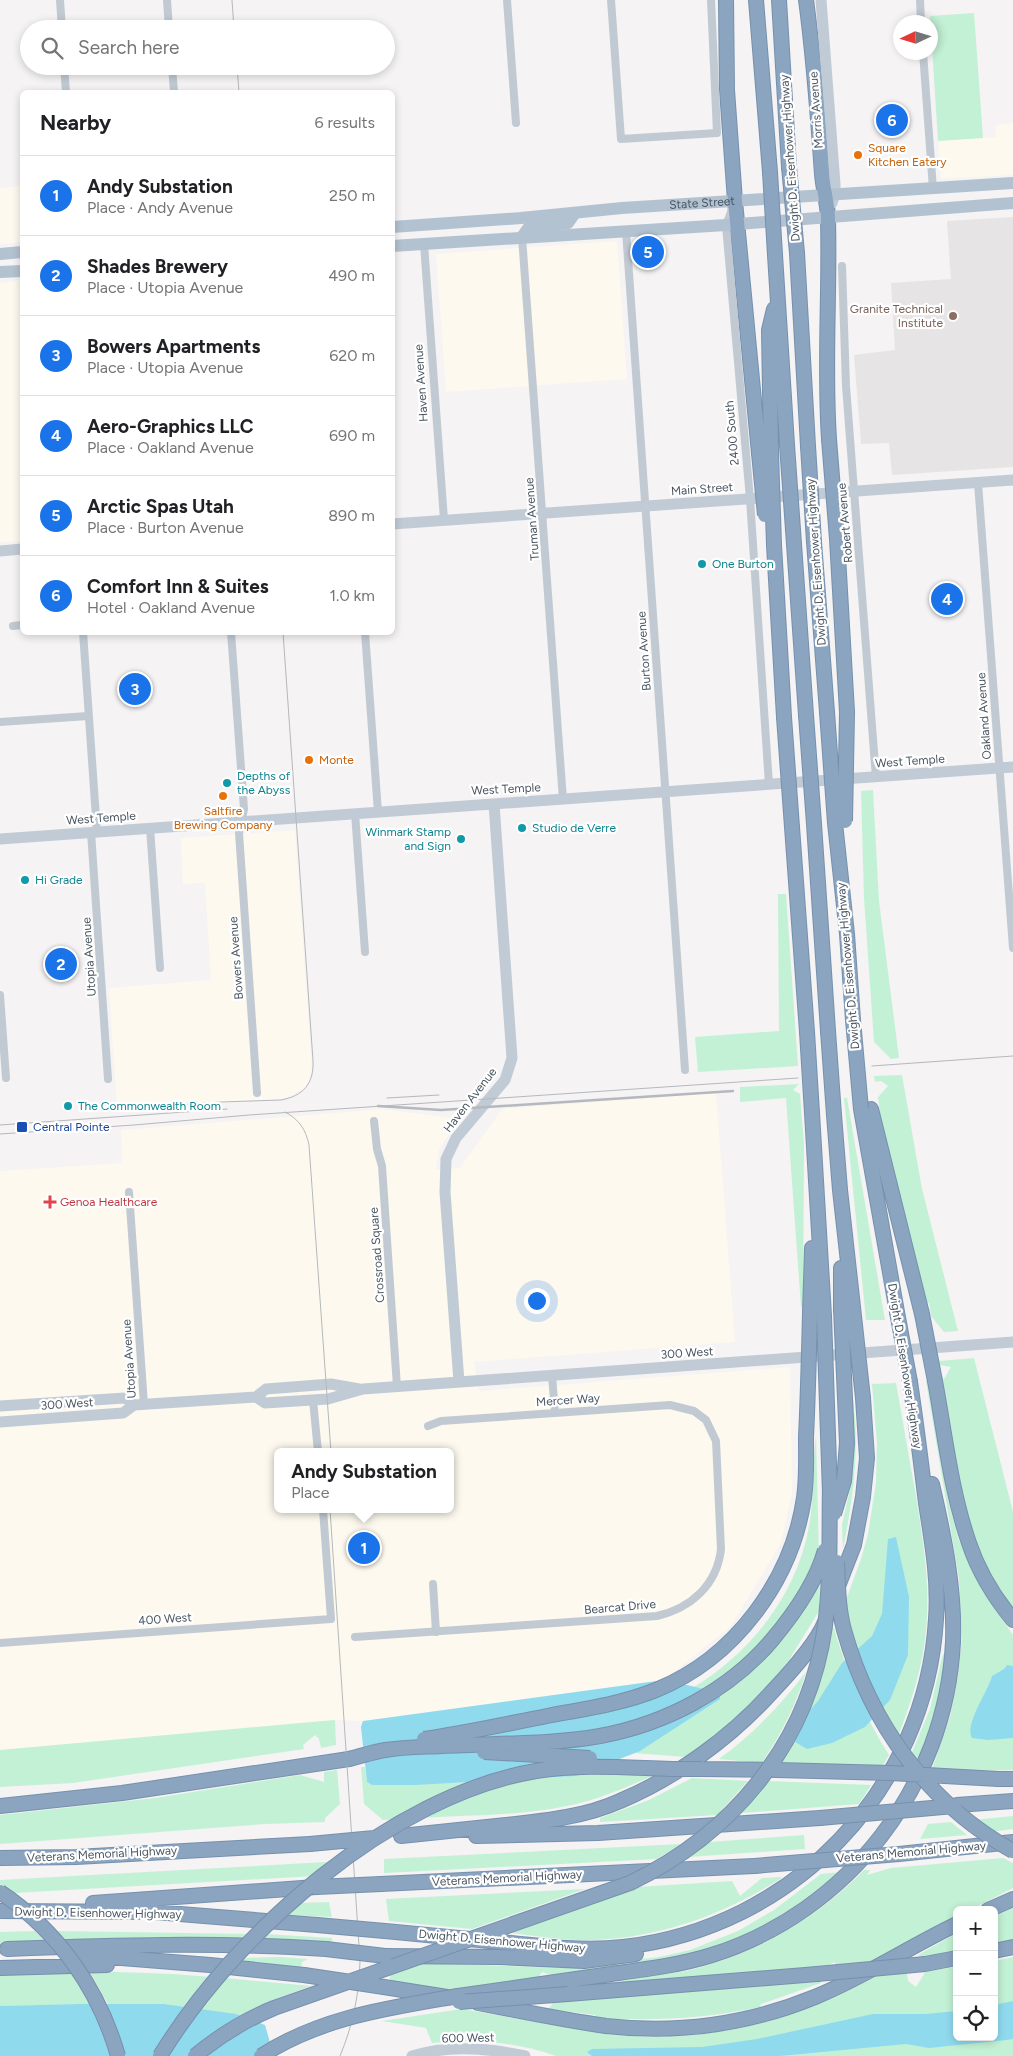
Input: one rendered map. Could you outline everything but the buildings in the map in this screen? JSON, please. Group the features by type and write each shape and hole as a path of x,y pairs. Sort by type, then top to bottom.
{"highway":[{"path":"726,0 727,90 735,201 732,225 765,453 816,1162 830,1486 838,1593 844,1629 871,1703 888,1734 932,1789 954,1810 982,1832 1013,1851"},
{"name":"Dwight D. Eisenhower Highway","path":"401,1836 539,1821 585,1812 620,1802 669,1776 719,1743 762,1703 796,1666 823,1626 854,1544 863,1498 867,1458 863,1398 847,1308 787,445 770,172 756,0"},
{"name":"Dwight D. Eisenhower Highway","path":"0,1911 155,1912 553,1947 596,1949 645,1944 699,1930 732,1917 769,1898 792,1882 836,1845 872,1801 894,1766 912,1727 929,1673 935,1631 937,1603 935,1561 911,1389 897,1312 866,1109 857,1068 840,822 827,712 814,542 797,253 789,168 779,0"},
{"path":"806,0 830,195 826,356 829,439 847,712 840,822"},
{"path":"765,453 769,330 778,294"},
{"path":"866,1109 922,1314 957,1502 969,1545 988,1584 1013,1620"},
{"path":"349,1759 386,1745 439,1737 624,1702 659,1689 686,1674 728,1644 760,1608 787,1560 798,1527 805,1496 816,1162"},
{"path":"349,1759 386,1750 571,1740 602,1736 647,1724 691,1705 728,1682 757,1658 785,1624 809,1586 823,1555 844,1481 847,1443 847,1308"},
{"path":"567,1987 697,1960 737,1946 775,1928 811,1906 845,1878 882,1837 904,1804 925,1765 939,1724 948,1684 953,1641 949,1571 911,1389"},
{"path":"195,2056 218,2038 274,2008 630,1882 682,1854 727,1818 756,1786 785,1743 801,1710 816,1670 827,1612 830,1486"},
{"path":"0,1806 63,1800 349,1759 444,1752 498,1752 662,1764 702,1769"},
{"path":"160,2056 212,1986 244,1948 273,1919 317,1881 353,1854 419,1812 472,1788 536,1771 588,1766 661,1770 702,1769 890,1773 1006,1779"},
{"path":"0,1796 63,1800"},
{"name":"Veterans Memorial Highway","path":"0,1858 76,1857 310,1844 401,1836 552,1835 820,1818 1013,1801"},
{"name":"Veterans Memorial Highway","path":"0,1911 316,1887 754,1866 1013,1842"},
{"path":"0,1892 52,1936 74,1963 106,2017 118,2056"},
{"path":"997,1906 1013,1899"},
{"path":"3,1949 210,1965 304,1975 606,2026 656,2029 699,2026 755,2017 815,1997 953,1926"},
{"path":"3,1949 271,1945 385,1956 592,1960 668,1947 699,1930"},
{"path":"998,1950 1013,1947"},
{"path":"261,2056 289,2040 320,2026 352,2016 399,2006 567,1987 817,1974 925,1964 953,1959"},
{"path":"0,1968 210,1965"}],"main road":[{"name":"State Street","path":"395,227 735,201 1013,184"},
{"name":"State Street","path":"395,246 732,225 1013,203"},
{"path":"522,237 529,227 568,223 575,213"},
{"path":"483,240 487,232 511,229 521,218"},
{"path":"0,254 20,252"},
{"path":"0,272 20,271"}],"street":[{"path":"60,0 61,20"},
{"path":"167,0 168,20"},
{"path":"507,0 516,123"},
{"path":"611,0 621,139 717,133 711,0"},
{"name":"Morris Avenue","path":"821,0 830,195"},
{"path":"920,0 921,15"},
{"path":"924,60 933,189"},
{"path":"65,75 66,90"},
{"path":"173,75 174,90"},
{"name":"2400 South","path":"732,225 769,785"},
{"name":"Burton Avenue","path":"626,231 685,1070"},
{"name":"Truman Avenue","path":"522,237 563,800"},
{"name":"Haven Avenue","path":"424,244 444,520"},
{"name":"Robert Avenue","path":"842,266 846,386 876,778"},
{"name":"Main Street","path":"395,524 1013,480"},
{"name":"Oakland Avenue","path":"978,483 1013,948"},
{"path":"0,551 20,549"},
{"path":"13,626 20,626"},
{"name":"Utopia Avenue","path":"82,635 108,1079"},
{"name":"Bowers Avenue","path":"231,635 244,808 239,833 257,1093"},
{"path":"365,635 378,812"},
{"path":"0,722 88,716"},
{"name":"West Temple","path":"0,839 1013,767"},
{"name":"Haven Avenue","path":"459,1382 445,1184 446,1160 456,1138 506,1080 512,1058 494,804"},
{"path":"356,813 365,952"},
{"path":"150,828 160,968"},
{"path":"0,995 6,1078"},
{"name":"Crossroad Square","path":"374,1121 377,1149 382,1166 397,1387"},
{"name":"Utopia Avenue","path":"129,1192 139,1405"},
{"name":"300 West","path":"256,1397 266,1389 331,1384 364,1389 397,1387 1013,1342"},
{"path":"552,1376 555,1412"},
{"name":"300 West","path":"0,1422 123,1413 139,1405 256,1397 265,1402 313,1400 332,1398 364,1389"},
{"name":"300 West","path":"0,1406 125,1398 139,1405"},
{"path":"313,1400 318,1448"},
{"name":"Mercer Way","path":"428,1426 441,1421 670,1405 694,1411 706,1420"},
{"name":"Bearcat Drive","path":"355,1638 657,1616 682,1608 696,1598 713,1577 718,1566 721,1549 716,1441 706,1420"},
{"name":"400 West","path":"0,1642 331,1619 323,1513"},
{"path":"433,1584 436,1632"},
{"name":"600 West","path":"412,2056 448,2050 475,2049 492,2049 525,2056"}],"shaded area":[{"path":"1013,123 1013,175 941,179 938,141 996,137 995,125"},
{"path":"20,186 20,242 0,244 0,188"},
{"name":"Granite Technical Institute","path":"1013,217 1013,467 892,475 889,443 861,444 854,355 895,350 891,283 951,279 947,221"},
{"path":"617,241 627,379 446,392 436,254"},
{"path":"20,280 20,541 0,542 0,283"},
{"path":"295,830 312,1068 305,1088 280,1099 117,1107 109,988 211,980 205,883 183,884 181,838"},
{"path":"716,1093 735,1342 474,1362 479,1391 790,1367 792,1493 781,1543 731,1626 664,1680 363,1721 330,1720 0,1750 0,1171 122,1163 121,1130 384,1109 459,1119 439,1150 436,1169 460,1168 502,1109"}],"green space":[{"path":"974,13 983,138 938,141 933,60 938,60 938,15"},
{"path":"873,790 879,901 899,1058 891,1059 874,1042 864,898 861,791"},
{"path":"778,894 786,894 798,1066 698,1072 695,1037 779,1031"},
{"path":"902,1075 922,1189 958,1331 944,1332 931,1316 929,1303 925,1303 880,1113 878,1097 888,1086 881,1081 875,1082 874,1076"},
{"path":"799,1084 793,1090 800,1094 804,1144 803,1307 801,1307 786,1098 740,1102 740,1087"},
{"path":"844,1098 847,1098 885,1320 866,1320"},
{"path":"974,1358 1013,1512 1013,1610 987,1569 972,1533 961,1490 943,1381 951,1367 940,1365 939,1361"},
{"path":"926,1381 950,1508 958,1538 982,1590 1013,1635 1013,1770 931,1772 950,1717 958,1677 962,1638 959,1579"},
{"path":"896,1383 921,1525 927,1599 926,1630 921,1662 913,1693 897,1739 874,1698 851,1632 846,1600 868,1534 876,1483 877,1443 872,1384"},
{"path":"851,1391 856,1434 855,1467 852,1499 843,1549 842,1525 850,1489 853,1461"},
{"path":"816,1435 819,1556 789,1611 746,1659 708,1689 694,1687 737,1654 773,1613 787,1590 798,1565 806,1539 812,1502"},
{"path":"820,1580 819,1611 789,1660 742,1714 723,1731 686,1757 634,1753 720,1695"},
{"path":"832,1628 834,1628 864,1710 889,1755 880,1770 780,1764 798,1732 813,1698 829,1646"},
{"path":"943,1654 946,1655 941,1693 919,1763 910,1757 930,1709"},
{"path":"806,1672 798,1696 787,1719 762,1763 719,1759 766,1718"},
{"path":"335,1720 336,1745 321,1748 319,1739 315,1735 303,1745 304,1749 73,1783 0,1787 0,1750"},
{"path":"361,1767 365,1767 367,1782 372,1785 472,1782 439,1795 395,1819 383,1820 364,1804"},
{"path":"337,1770 340,1804 325,1818 325,1822 265,1824 0,1844 0,1815 155,1798 300,1775 324,1782 324,1772"},
{"path":"587,1772 654,1775 611,1793 567,1806 512,1813 420,1818 470,1796 508,1783 530,1779 571,1776"},
{"path":"692,1778 748,1781 717,1815 600,1822 600,1818 649,1800"},
{"path":"768,1781 871,1785 859,1804 741,1813"},
{"path":"1013,1816 1013,1829 990,1832 973,1820"},
{"path":"951,1822 967,1835 920,1839 928,1824"},
{"path":"804,1835 805,1849 688,1857 709,1842"},
{"path":"681,1844 657,1859 384,1873 384,1859"},
{"path":"1003,1858 1013,1863 1013,1888 978,1906 953,1906 953,1919 862,1966 836,1968 835,1962 817,1970 616,1984 629,1979 690,1970 739,1954 762,1944 805,1919 826,1904 864,1870 870,1870 867,1875 891,1868"},
{"path":"327,1862 327,1865 315,1876 14,1893 0,1884 0,1880"},
{"path":"842,1872 777,1920 733,1941 689,1954 643,1963 551,1975 542,1972 539,1977 444,1990 390,1981 390,1975 422,1963 564,1968 659,1957 690,1950 738,1931 774,1910 821,1874"},
{"path":"762,1878 782,1878 760,1891 715,1913 669,1929 620,1938 594,1940 562,1939 510,1933 637,1887 732,1881 740,1896"},
{"path":"585,1889 472,1929 389,1921 386,1899"},
{"path":"329,1902 332,1917 286,1915 299,1903"},
{"path":"1013,1908 1013,1946 998,1949 998,1914"},
{"path":"35,1931 48,1944 0,1946 0,1932"},
{"path":"56,1931 251,1934 240,1945 68,1943"},
{"path":"265,1934 332,1938 333,1949 255,1945"},
{"path":"953,1935 953,1956 925,1960 918,1955"},
{"path":"279,1957 308,1959 302,1962 301,1968 241,1960 242,1958"},
{"path":"1013,1957 1013,2056 556,2056 525,2047 495,2042 432,2043 426,2028 382,2021 462,2009 613,2035 686,2036 737,2029 774,2020 812,2007 876,1976 907,1973 908,1981 916,1987 926,1971 953,1968 953,2041 998,2041 998,1960"},
{"path":"89,1971 211,1977 187,2008 164,2004 108,2004"},
{"path":"71,1972 91,2004 0,2006 0,1975"},
{"path":"225,1978 311,1986 267,2002 240,2016 199,2010"},
{"path":"820,1981 821,1983 761,2004 760,2007 699,2017 659,2019 596,2018 595,2015 549,2009 554,2001"}],"water":[{"path":"896,1537 909,1597 908,1655 890,1700 865,1727 832,1743 807,1749 795,1742 800,1721 818,1701 842,1663 872,1636 882,1614 888,1539"},
{"path":"1007,1665 1013,1666 1013,1738 988,1740 972,1738 970,1732 971,1725 992,1676"},
{"path":"664,1680 705,1689 720,1695 720,1699 640,1751 576,1776 414,1785 372,1785 367,1782 361,1727 363,1721"},
{"path":"1013,2001 1013,2039 998,2041 998,2004"},
{"path":"164,2004 236,2014 265,2025 274,2056 0,2056 0,2006"},
{"path":"953,2011 953,2041 997,2041 929,2048 906,2044 780,2056 592,2056 587,2052 592,2049 702,2047 757,2039 873,2014 925,2014"}],"tram line":[{"path":"232,0 233,20"},
{"path":"238,75 239,90"},
{"path":"120,1109 281,1100 301,1092 306,1088 312,1076 313,1061 283,635"},
{"path":"872,1066 1013,1056"},
{"path":"0,1134 249,1115 798,1078"},
{"path":"387,1098 439,1095"},
{"path":"0,1125 227,1109"},
{"path":"285,1112 301,1126 306,1134 309,1145 331,1448"},
{"path":"330,1513 360,1961 354,2010 340,2056"}],"railway":[{"path":"378,1106 441,1110 733,1091"}],"place":[{"name":"Comfort Inn & Suites","path":"892,120"},
{"name":"Square Kitchen Eatery","path":"858,155"},
{"name":"Arctic Spas Utah","path":"648,252"},
{"name":"Granite Technical Institute","path":"953,316"},
{"name":"One Burton","path":"702,564"},
{"name":"Aero-Graphics LLC","path":"947,599"},
{"name":"Bowers Apartments","path":"135,689"},
{"name":"Monte","path":"309,760"},
{"name":"Depths of the Abyss","path":"227,783"},
{"name":"Saltfire Brewing Company","path":"223,796"},
{"name":"Studio de Verre","path":"522,828"},
{"name":"Winmark Stamp and Sign","path":"461,839"},
{"name":"Hi Grade","path":"25,880"},
{"name":"Shades Brewery","path":"61,964"},
{"name":"The Commonwealth Room","path":"68,1106"},
{"name":"Central Pointe","path":"22,1127"},
{"name":"Genoa Healthcare","path":"50,1202"},
{"name":"Andy Substation","path":"364,1548"}]}
